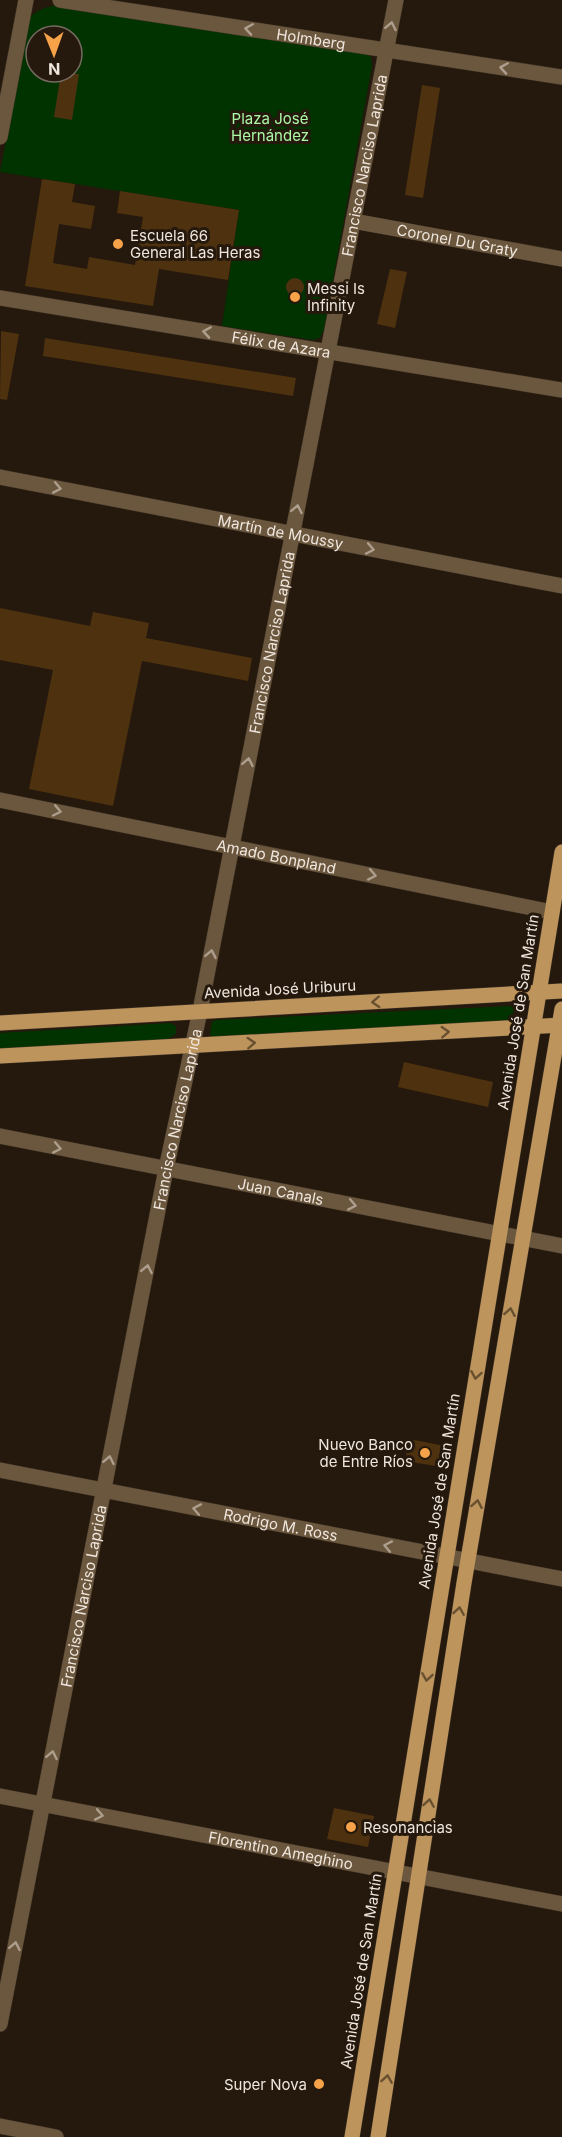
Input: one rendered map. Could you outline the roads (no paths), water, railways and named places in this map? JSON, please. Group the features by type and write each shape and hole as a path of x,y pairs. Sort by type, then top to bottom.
{"main road":[{"name":"Avenida José de San Martín","path":"352,2137 562,852"},
{"name":"Avenida José Uriburu","path":"0,1023 562,991"},
{"path":"378,2137 467,1562 562,1009"},
{"path":"0,1056 561,1025"}],"street":[{"path":"0,137 26,0"},
{"name":"Holmberg","path":"60,0 562,76"},
{"name":"Francisco Narciso Laprida","path":"0,2024 396,0"},
{"name":"Coronel Du Graty","path":"353,221 562,259"},
{"name":"Félix de Azara","path":"0,298 562,390"},
{"name":"Martín de Moussy","path":"0,477 562,586"},
{"name":"Amado Bonpland","path":"0,800 552,912"},
{"name":"Juan Canals","path":"0,1136 562,1246"},
{"name":"Rodrigo M. Ross","path":"0,1470 562,1580"},
{"name":"Florentino Ameghino","path":"0,1796 562,1904"},
{"path":"0,2126 56,2137"}],"place":[{"name":"Escuela 66 General Las Heras","path":"118,244"},
{"name":"Messi Is Infinity","path":"295,297"},
{"name":"Nuevo Banco de Entre Ríos","path":"425,1453"},
{"name":"Resonancias","path":"351,1827"},
{"name":"Super Nova","path":"319,2084"}],"park label":[{"name":"Plaza José Hernández","path":"270,126"}]}
